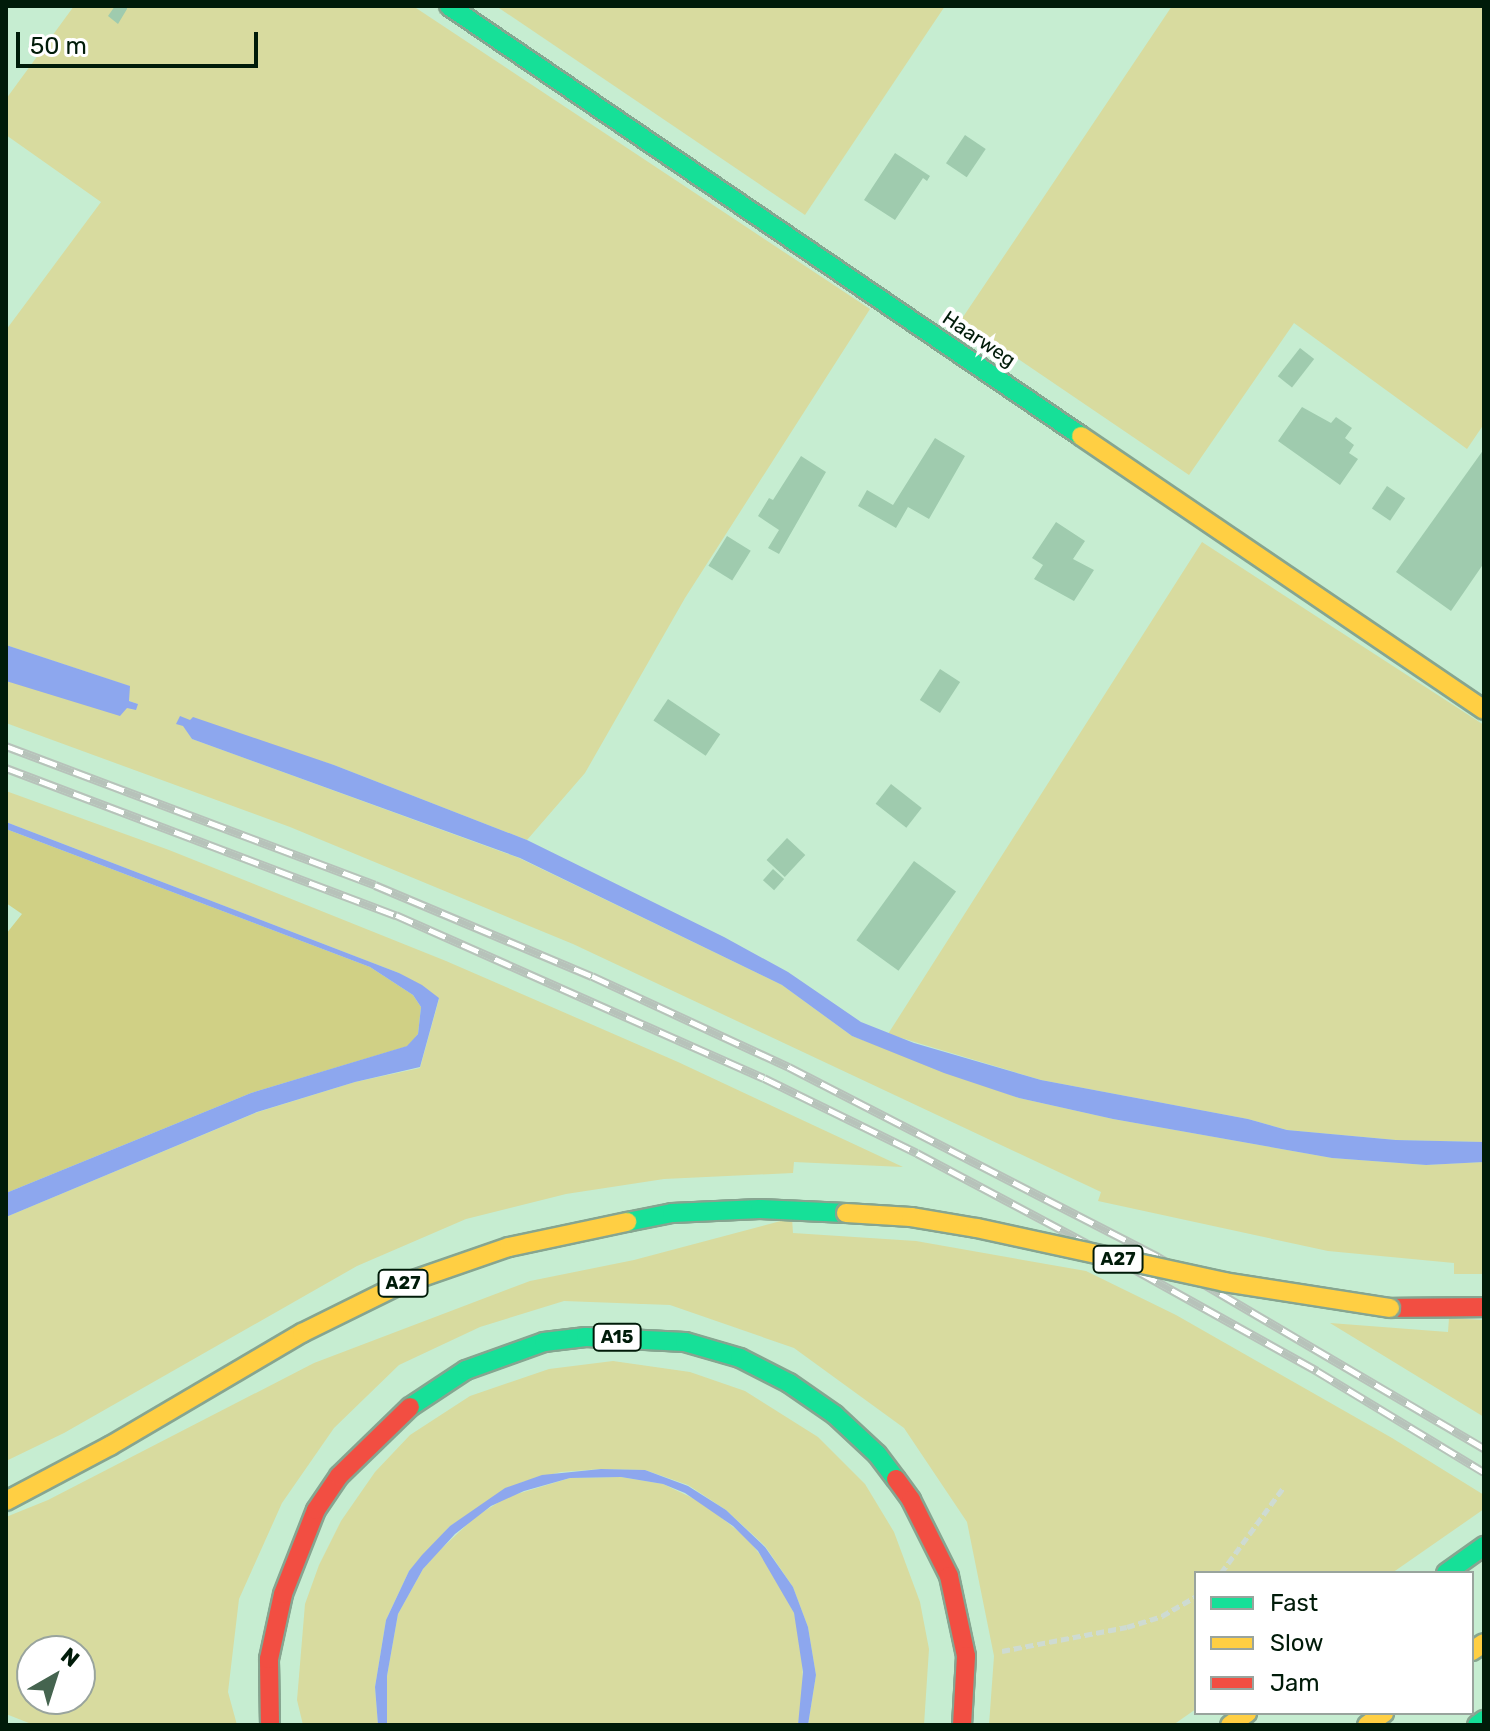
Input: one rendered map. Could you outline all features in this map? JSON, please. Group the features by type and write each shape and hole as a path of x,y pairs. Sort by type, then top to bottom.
{"main road":[{"name":"Haarweg","path":"449,6 1484,710"},
{"name":"A27","path":"6,1501 110,1446 302,1333 413,1280 509,1247 672,1213 760,1209 911,1217 977,1228 1224,1282 1390,1308 1484,1307"},
{"name":"A15","path":"270,1725 269,1659 283,1594 316,1510 339,1476 399,1414 466,1370 544,1342 586,1337 685,1342 740,1358 789,1383 835,1415 877,1454 933,1538 949,1576 966,1656 962,1725"},
{"path":"1449,1571 1484,1546"},
{"path":"1477,1725 1484,1720"}],"path":[{"path":"1222,1571 1283,1488"},
{"path":"966,1656 1127,1627 1162,1616 1194,1597"}],"green space":[{"path":"74,6 413,6 870,309 685,598 585,773 527,840 334,765 190,720 183,725 192,739 519,858 782,985 852,1036 1019,1098 1113,1119 1332,1158 1426,1165 1484,1162 1484,1274 1454,1274 1454,1263 1328,1251 1098,1201 1101,1192 573,944 290,827 6,723 6,681 127,708 138,704 129,701 129,686 6,645 6,330 101,202 6,135 6,99"},
{"path":"496,6 945,6 805,215"},
{"path":"1172,6 1484,6 1484,424 1467,449 1294,323 1189,475 961,320"},
{"path":"1202,542 1484,725 1484,1142 1396,1140 1287,1130 1248,1119 1041,1080 888,1034"},
{"path":"6,791 169,850 446,961 678,1062 903,1167 794,1162 793,1173 664,1179 566,1194 466,1219 357,1266 64,1433 6,1461 6,1217 258,1112 355,1082 420,1068 439,999 399,973 6,822"},
{"path":"792,1218 793,1233 916,1241 1086,1271 1176,1315 1392,1438 1484,1495 1484,1509 1395,1571 1194,1571 1194,1710 1173,1725 989,1725 994,1656 967,1522 904,1428 794,1348 670,1305 564,1301 480,1327 399,1365 334,1428 282,1503 239,1599 228,1692 237,1725 34,1725 6,1714 6,1517 48,1500 314,1363 530,1281 634,1260"},
{"path":"1449,1318 1484,1320 1484,1417 1330,1323 1448,1332"},
{"path":"613,1361 690,1372 745,1391 818,1437 865,1484 894,1532 920,1602 929,1649 924,1725 808,1725 816,1675 808,1627 793,1587 765,1546 726,1510 688,1485 645,1470 601,1469 561,1472 522,1482 450,1526 409,1571 386,1620 375,1687 378,1725 303,1725 297,1700 305,1604 319,1565 341,1521 375,1472 410,1435 470,1396 549,1369"},
{"path":"621,1477 663,1484 703,1503 747,1538 768,1565 794,1613 802,1649 803,1693 798,1725 387,1725 387,1676 398,1614 423,1569 438,1552 475,1517 507,1497 570,1478"}],"shaded area":[{"path":"6,829 370,967 413,995 421,1007 418,1034 408,1046 251,1093 6,1193 6,934 22,914 6,903"}],"water":[{"path":"6,645 130,686 129,701 138,704 136,710 127,708 120,716 6,681"},
{"path":"180,716 190,720 193,717 334,765 527,840 724,937 788,972 861,1022 914,1043 1041,1080 1248,1119 1287,1130 1396,1140 1484,1142 1484,1162 1426,1165 1332,1158 1113,1119 1019,1098 944,1073 852,1036 782,985 520,858 192,739 183,726 176,724"},
{"path":"6,822 399,973 422,985 439,998 420,1067 355,1082 257,1112 6,1217 6,1193 251,1093 407,1046 418,1034 421,1007 413,995 370,967 6,829"},
{"path":"601,1469 645,1470 688,1486 726,1510 765,1547 793,1587 808,1627 816,1675 808,1725 798,1725 803,1672 794,1613 758,1551 733,1526 685,1493 663,1484 621,1477 570,1478 524,1491 491,1506 455,1534 423,1569 398,1614 387,1676 387,1725 378,1725 375,1687 386,1620 409,1571 422,1555 450,1526 505,1488 542,1475"}],"building":[{"path":"115,6 127,6 118,24 108,16"},
{"path":"965,135 986,149 967,177 946,163"},
{"path":"895,153 930,176 927,181 923,178 895,220 864,200"},
{"path":"1300,348 1314,359 1292,387 1278,376"},
{"path":"1302,407 1331,423 1336,417 1352,428 1345,438 1354,445 1349,453 1358,459 1340,485 1278,441"},
{"path":"935,438 965,456 929,519 908,507 896,528 858,506 867,490 893,505"},
{"path":"1484,449 1484,563 1451,611 1396,572"},
{"path":"801,456 826,472 779,554 768,548 779,530 758,516 769,498 773,500"},
{"path":"1387,486 1405,498 1390,521 1372,508"},
{"path":"1056,522 1085,541 1073,559 1094,570 1074,601 1034,579 1043,565 1032,558"},
{"path":"727,536 751,551 732,581 708,566"},
{"path":"940,669 960,682 940,713 920,700"},
{"path":"668,699 720,734 706,756 653,721"},
{"path":"891,784 922,808 906,828 876,804"},
{"path":"787,838 805,855 785,877 767,860"},
{"path":"914,861 956,892 898,971 856,940"},
{"path":"773,869 784,879 774,890 763,880"}],"railway":[{"path":"6,746 375,885 592,976 789,1067 1158,1257 1484,1448"},
{"path":"6,768 396,915 764,1078 917,1153 1109,1255 1317,1371 1484,1472"}],"traffic: fast":[{"path":"449,6 1081,436"},
{"path":"627,1222 672,1213 760,1209 846,1213"},
{"path":"410,1407 466,1370 544,1342 586,1337 685,1342 740,1358 789,1383 835,1415 877,1454 896,1479"},
{"path":"1449,1571 1484,1546"},
{"path":"1477,1725 1484,1720"}],"traffic: slow":[{"path":"1081,436 1484,710"},
{"path":"846,1213 911,1217 977,1228 1224,1282 1390,1308"},
{"path":"6,1501 110,1446 302,1333 399,1285 509,1247 627,1222"},
{"path":"1474,1650 1484,1643"},
{"path":"1230,1725 1244,1715"},
{"path":"1367,1725 1381,1715"}],"traffic: jam":[{"path":"1390,1308 1484,1307"},
{"path":"270,1725 269,1659 283,1594 316,1510 339,1476 410,1407"},
{"path":"896,1479 911,1500 949,1576 966,1656 962,1725"}]}
